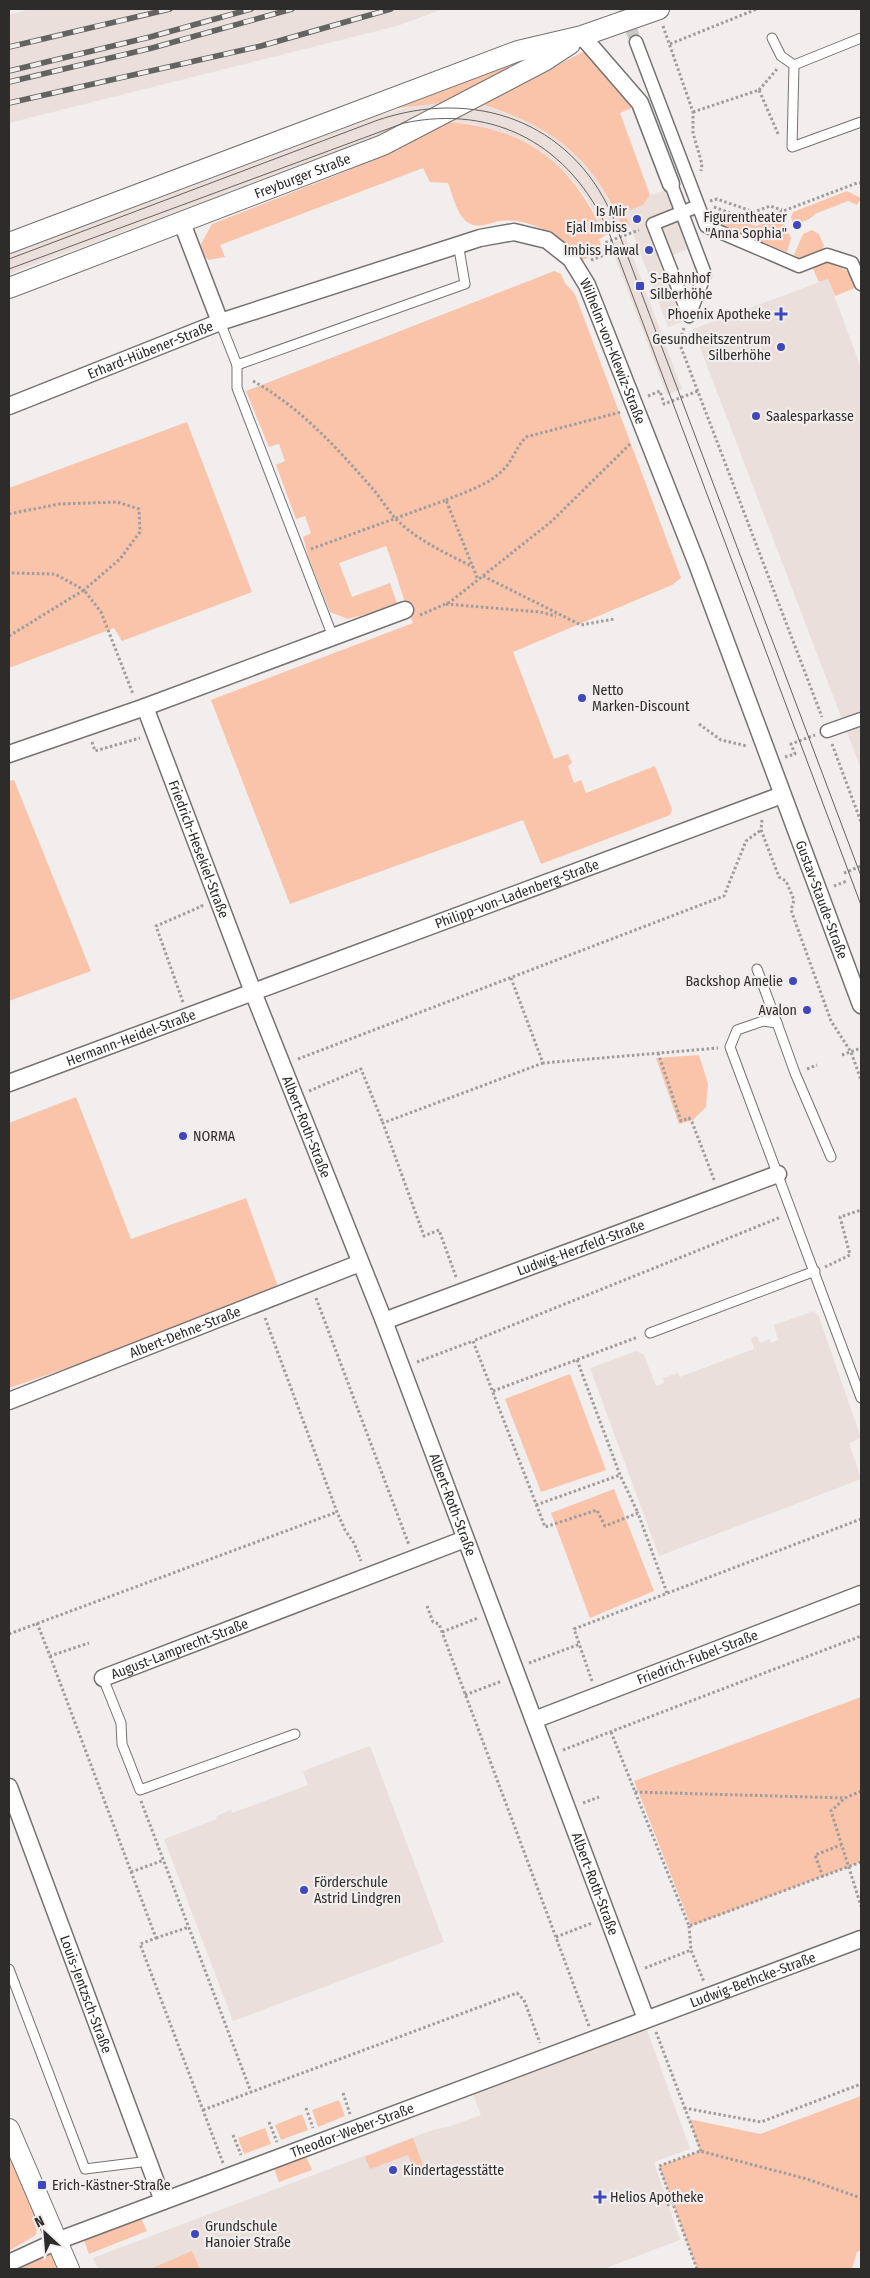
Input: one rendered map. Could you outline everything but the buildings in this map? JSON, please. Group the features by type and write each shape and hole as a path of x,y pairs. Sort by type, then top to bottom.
{"street":[{"name":"Freyburger Straße","path":"9,243 518,51 582,36 658,9"},
{"name":"Freyburger Straße","path":"9,288 394,140 544,61 582,36"},
{"path":"582,36 640,103 671,184 705,274 689,316"},
{"path":"636,42 659,85 706,226 800,266 827,255 852,263 861,284"},
{"path":"689,316 653,224 698,206"},
{"name":"Erhard-Hübener-Straße","path":"9,406 220,322 182,223"},
{"name":"Wilhelm-von-Klewiz-Straße","path":"220,322 458,243 514,232 547,240 571,259 587,284 629,406 697,564 782,795"},
{"path":"9,754 144,707 405,610"},
{"name":"Friedrich-Hesekiel-Straße","path":"144,707 252,992"},
{"path":"828,731 861,718"},
{"name":"Philipp-von-Ladenberg-Straße","path":"252,992 782,795"},
{"name":"Gustav-Staude-Straße","path":"782,795 861,1005"},
{"name":"Hermann-Heidel-Straße","path":"9,1083 252,992"},
{"name":"Albert-Roth-Straße","path":"252,992 384,1321 493,1612 521,1670 534,1720 607,1917 650,2025"},
{"name":"Ludwig-Herzfeld-Straße","path":"384,1321 778,1174"},
{"name":"Albert-Dehne-Straße","path":"9,1400 360,1263"},
{"name":"August-Lamprecht-Straße","path":"103,1678 465,1540"},
{"name":"Friedrich-Fubel-Straße","path":"534,1720 861,1594"},
{"name":"Louis-Jentzsch-Straße","path":"9,1787 163,2200"},
{"name":"Ludwig-Bethcke-Straße","path":"650,2025 861,1939"},
{"name":"Theodor-Weber-Straße","path":"56,2241 163,2200 650,2025"},
{"path":"9,2129 69,2269"},
{"path":"9,2263 56,2241"}],"lane":[{"path":"772,38 781,56 794,65"},
{"path":"794,65 861,38"},
{"path":"794,65 792,147 861,122"},
{"path":"237,365 465,284 458,243"},
{"path":"220,322 237,365 237,388 333,637"},
{"path":"757,969 795,1073 831,1157"},
{"path":"777,1023 763,1021 737,1030 730,1048 793,1212 861,1398"},
{"path":"650,1333 815,1271"},
{"name":"August-Lamprecht-Straße","path":"103,1678 121,1723 122,1744 140,1790"},
{"path":"140,1790 295,1734"},
{"path":"9,1970 85,2169 149,2161"}],"path":[{"path":"658,9 693,112 693,133 702,164 701,172"},
{"path":"670,44 757,9"},
{"path":"693,112 759,90 786,59"},
{"path":"759,90 784,149 792,147"},
{"path":"698,206 714,207 754,222 861,183"},
{"path":"717,199 754,212 770,206 783,210"},
{"path":"571,259 586,262 607,254 604,243 653,224"},
{"path":"689,316 679,342 861,822"},
{"path":"254,381 276,394 316,426 373,489 395,518 432,546 472,566"},
{"path":"300,553 446,500 491,480 504,469 519,444 526,437 629,406 660,392 664,404 698,391"},
{"path":"405,610 409,620 445,604 478,580 552,521 635,439"},
{"path":"446,500 478,580"},
{"path":"9,514 59,504 117,502 139,509 140,532 120,559 84,590 9,636"},
{"path":"9,573 55,574 84,590 101,612 132,693 144,707"},
{"path":"483,576 581,625 614,619"},
{"path":"445,604 540,612 562,617"},
{"path":"699,724 721,740 750,746"},
{"path":"86,727 95,751 140,738 143,748"},
{"path":"770,763 795,754 791,744 828,731"},
{"path":"758,804 763,816 761,830 779,877 786,881 794,900 791,910 830,1021 851,1052 861,1080"},
{"path":"282,1065 724,896 746,841 761,830"},
{"path":"844,873 861,866"},
{"path":"188,1016 156,926 202,906 198,896"},
{"path":"511,978 543,1063"},
{"path":"383,1123 543,1063 730,1048"},
{"path":"842,1055 861,1048"},
{"path":"658,1053 681,1121 689,1118 692,1122 716,1184"},
{"path":"304,1093 361,1069 383,1123 424,1236 439,1230 462,1292"},
{"path":"815,1271 850,1255 840,1217 861,1210"},
{"path":"412,1364 793,1212"},
{"path":"310,1283 410,1547"},
{"path":"264,1313 337,1512 345,1530 354,1542 362,1565"},
{"path":"493,1391 650,1333"},
{"path":"473,1341 545,1527 597,1510 605,1526 638,1513"},
{"path":"576,1360 620,1475 638,1513 667,1593"},
{"path":"536,1505 620,1475"},
{"path":"9,1634 337,1512"},
{"path":"596,1696 574,1629 861,1519"},
{"path":"427,1606 433,1622 439,1624 590,2028"},
{"path":"442,1632 493,1612"},
{"path":"37,1623 156,1938"},
{"path":"557,1752 861,1636"},
{"path":"50,1656 89,1643"},
{"path":"465,1695 580,1644"},
{"path":"611,1732 688,1926 691,1950 705,1985"},
{"path":"140,1790 140,1799 252,2092"},
{"path":"861,1791 845,1798 831,1811 861,1906"},
{"path":"635,1792 845,1798"},
{"path":"591,1800 599,1797"},
{"path":"823,1877 815,1855 841,1845"},
{"path":"131,1872 164,1860"},
{"path":"688,1926 861,1862"},
{"path":"556,1937 607,1917"},
{"path":"189,1927 140,1944 224,2165"},
{"path":"640,1970 691,1950"},
{"path":"203,2110 517,1992 524,2000 541,2046"},
{"path":"650,2025 701,2151"},
{"path":"684,2108 761,2122 861,2084"},
{"path":"343,2094 351,2118"},
{"path":"306,2108 314,2131"},
{"path":"269,2122 278,2145"},
{"path":"233,2135 242,2158"},
{"path":"696,2269 659,2166 701,2151 807,2179 861,2198"},
{"path":"667,2206 673,2204"}],"shaded area":[{"path":"30,9 443,9 397,26 9,123 9,15"},
{"path":"561,42 456,101 399,108 396,104"},
{"path":"585,51 634,107 620,113 650,195 643,205 625,212 630,226 623,229 612,204 599,183 585,164 568,148 530,123 481,104"},
{"path":"456,101 407,127 9,274 9,254 376,116 416,105"},
{"path":"481,104 524,120 558,139 572,151 599,181 623,229 605,236 587,198 572,180 541,152 501,132 474,124 449,122"},
{"path":"449,122 477,126 502,133 525,142 545,155 562,170 578,189 592,211 605,236 599,239 603,251 583,260 557,236 522,222 499,221 480,226 473,225 465,220 458,211 448,183 430,182 423,168 220,245 225,257 209,260 202,255 201,244 212,224 347,171"},
{"path":"665,190 688,249 659,261 682,322 668,327 625,212 643,205 650,195"},
{"path":"847,191 861,198 857,205 848,201 815,214 806,221 793,223 791,217 793,212"},
{"path":"714,211 756,226 778,217 782,220 791,238 787,252 718,225 713,213"},
{"path":"812,230 819,234 824,246 820,252 801,259 794,255 803,234"},
{"path":"626,238 682,389 667,395 610,244"},
{"path":"824,260 848,271 855,288 835,296 828,279 819,282 813,269 815,263"},
{"path":"554,271 561,274 565,283 575,294 681,578 672,585 513,652 554,759 568,754 572,763 568,766 574,783 581,780 586,793 655,766 672,809 670,815 541,864 523,820 290,904 211,700 413,623 386,546 339,563 352,597 390,583 398,606 348,619 330,612 308,556 303,537 311,533 305,516 296,519 276,465 285,461 279,444 269,447 246,391"},
{"path":"828,279 861,368 861,769 693,329"},
{"path":"187,422 252,592 122,641 114,628 9,668 9,488"},
{"path":"14,780 91,971 9,1001 9,781"},
{"path":"699,1055 708,1084 706,1107 693,1120 679,1124 656,1058"},
{"path":"76,1097 131,1239 246,1198 281,1295 9,1388 9,1123"},
{"path":"814,1311 819,1317 861,1438 849,1443 861,1479 659,1556 590,1368 637,1351 644,1355 656,1386 664,1383 663,1378 678,1373 680,1377 754,1349 751,1338 757,1336 760,1343 770,1339 771,1343 778,1340 774,1325"},
{"path":"570,1374 606,1470 541,1492 505,1399"},
{"path":"614,1489 654,1591 590,1618 551,1513"},
{"path":"861,1697 861,1862 691,1926 634,1781"},
{"name":"Förderschule Astrid Lindgren","path":"370,1746 444,1942 233,2021 164,1839 217,1819 216,1816 231,1810 232,1813 308,1785 303,1771"},
{"path":"646,2027 690,2149 654,2162 680,2240 603,2269 98,2269 93,2258 430,2131 451,2126 481,2115 473,2094"},
{"path":"861,2096 861,2250 857,2252 852,2269 697,2269 659,2166 700,2151 689,2119 760,2134"},
{"path":"339,2100 345,2116 318,2127 312,2110"},
{"path":"302,2114 308,2130 281,2140 275,2125"},
{"path":"265,2128 271,2144 244,2154 238,2138"},
{"path":"413,2138 424,2168 414,2172 408,2155 370,2169 365,2157"},
{"path":"9,2150 38,2220 36,2235 9,2251"},
{"path":"306,2156 312,2170 279,2182 274,2169"},
{"path":"141,2218 147,2231 89,2254 84,2240"},
{"path":"61,2251 69,2269 18,2269 15,2262"},
{"path":"192,2251 200,2269 150,2269"}],"tunnel":[{"path":"623,9 636,42"}],"tram line":[{"path":"9,259 378,120 414,111 449,108 483,111 515,120 545,135 571,156 594,182 612,215 861,876"},
{"path":"9,269 404,123 438,119 469,120 499,126 526,138 551,154 573,175 592,201 608,230 861,905"}],"railway":[{"path":"9,47 170,9"},
{"path":"9,71 150,37 251,9"},
{"path":"9,82 152,48 292,9"},
{"path":"9,103 261,46 391,9"}],"place":[{"name":"Is Mir Ejal Imbiss","path":"637,219"},
{"name":"Figurentheater \"Anna Sophia\"","path":"797,225"},
{"name":"Imbiss Hawal","path":"649,250"},
{"name":"S-Bahnhof Silberhöhe","path":"640,286"},
{"name":"Phoenix Apotheke","path":"781,314"},
{"name":"Gesundheitszentrum Silberhöhe","path":"781,347"},
{"name":"Saalesparkasse","path":"756,416"},
{"name":"Netto Marken-Discount","path":"582,698"},
{"name":"Backshop Amelie","path":"793,981"},
{"name":"Avalon","path":"807,1010"},
{"name":"NORMA","path":"183,1136"},
{"name":"Förderschule Astrid Lindgren","path":"304,1890"},
{"name":"Kindertagesstätte","path":"393,2170"},
{"name":"Erich-Kästner-Straße","path":"42,2185"},
{"name":"Helios Apotheke","path":"600,2197"},
{"name":"Grundschule Hanoier Straße","path":"195,2234"}]}
